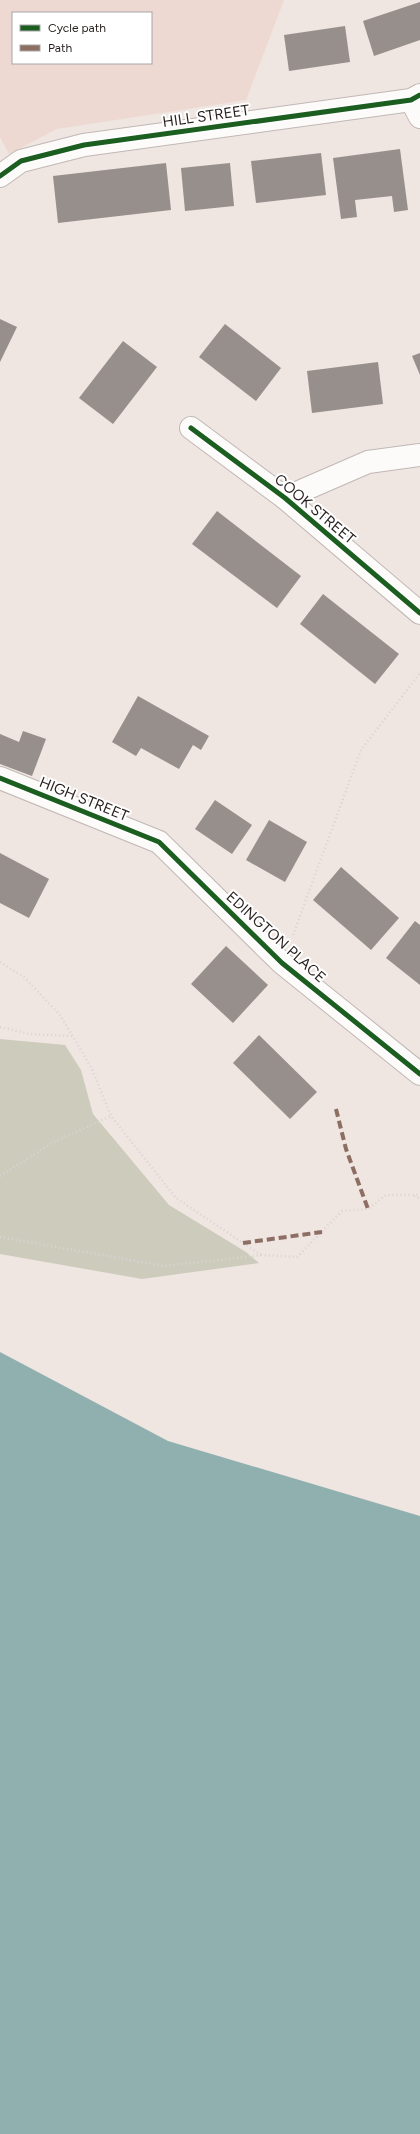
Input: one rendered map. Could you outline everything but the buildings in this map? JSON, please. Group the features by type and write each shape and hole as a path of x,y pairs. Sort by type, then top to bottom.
{"street":[{"name":"HILL STREET","path":"0,176 21,161 84,145 417,104"},
{"name":"COOK STREET","path":"191,428 284,498 420,613"},
{"name":"COOK STREET","path":"284,498 368,462 420,455"},
{"name":"HIGH STREET","path":"0,778 159,842"},
{"name":"EDINGTON PLACE","path":"159,842 282,963 420,1074"}],"path":[{"path":"303,907 361,750 420,673"},
{"path":"0,962 25,978 60,1015 92,1069 111,1116 176,1198 262,1255"},
{"path":"0,1027 30,1034 72,1036"},
{"path":"0,1176 52,1143 111,1116"},
{"path":"0,1237 164,1266 262,1255 297,1257 342,1211 368,1209 386,1194 420,1195"},
{"path":"412,1194 420,1199"}],"shaded area":[{"path":"0,0 284,0 246,100 57,129 9,154 0,137"},
{"path":"0,1039 65,1045 81,1070 93,1114 169,1205 246,1252 259,1263 142,1279 0,1254"}],"water":[{"path":"0,1352 168,1441 420,1516 420,2134 0,2134"}],"marked path":[{"path":"336,1109 346,1149 368,1209"},
{"path":"243,1243 322,1232"}],"cycle path":[{"path":"0,176 21,161 84,145 411,100 420,95"},
{"path":"191,428 285,498 420,613"},
{"path":"0,778 159,842 282,963 420,1074"}]}
